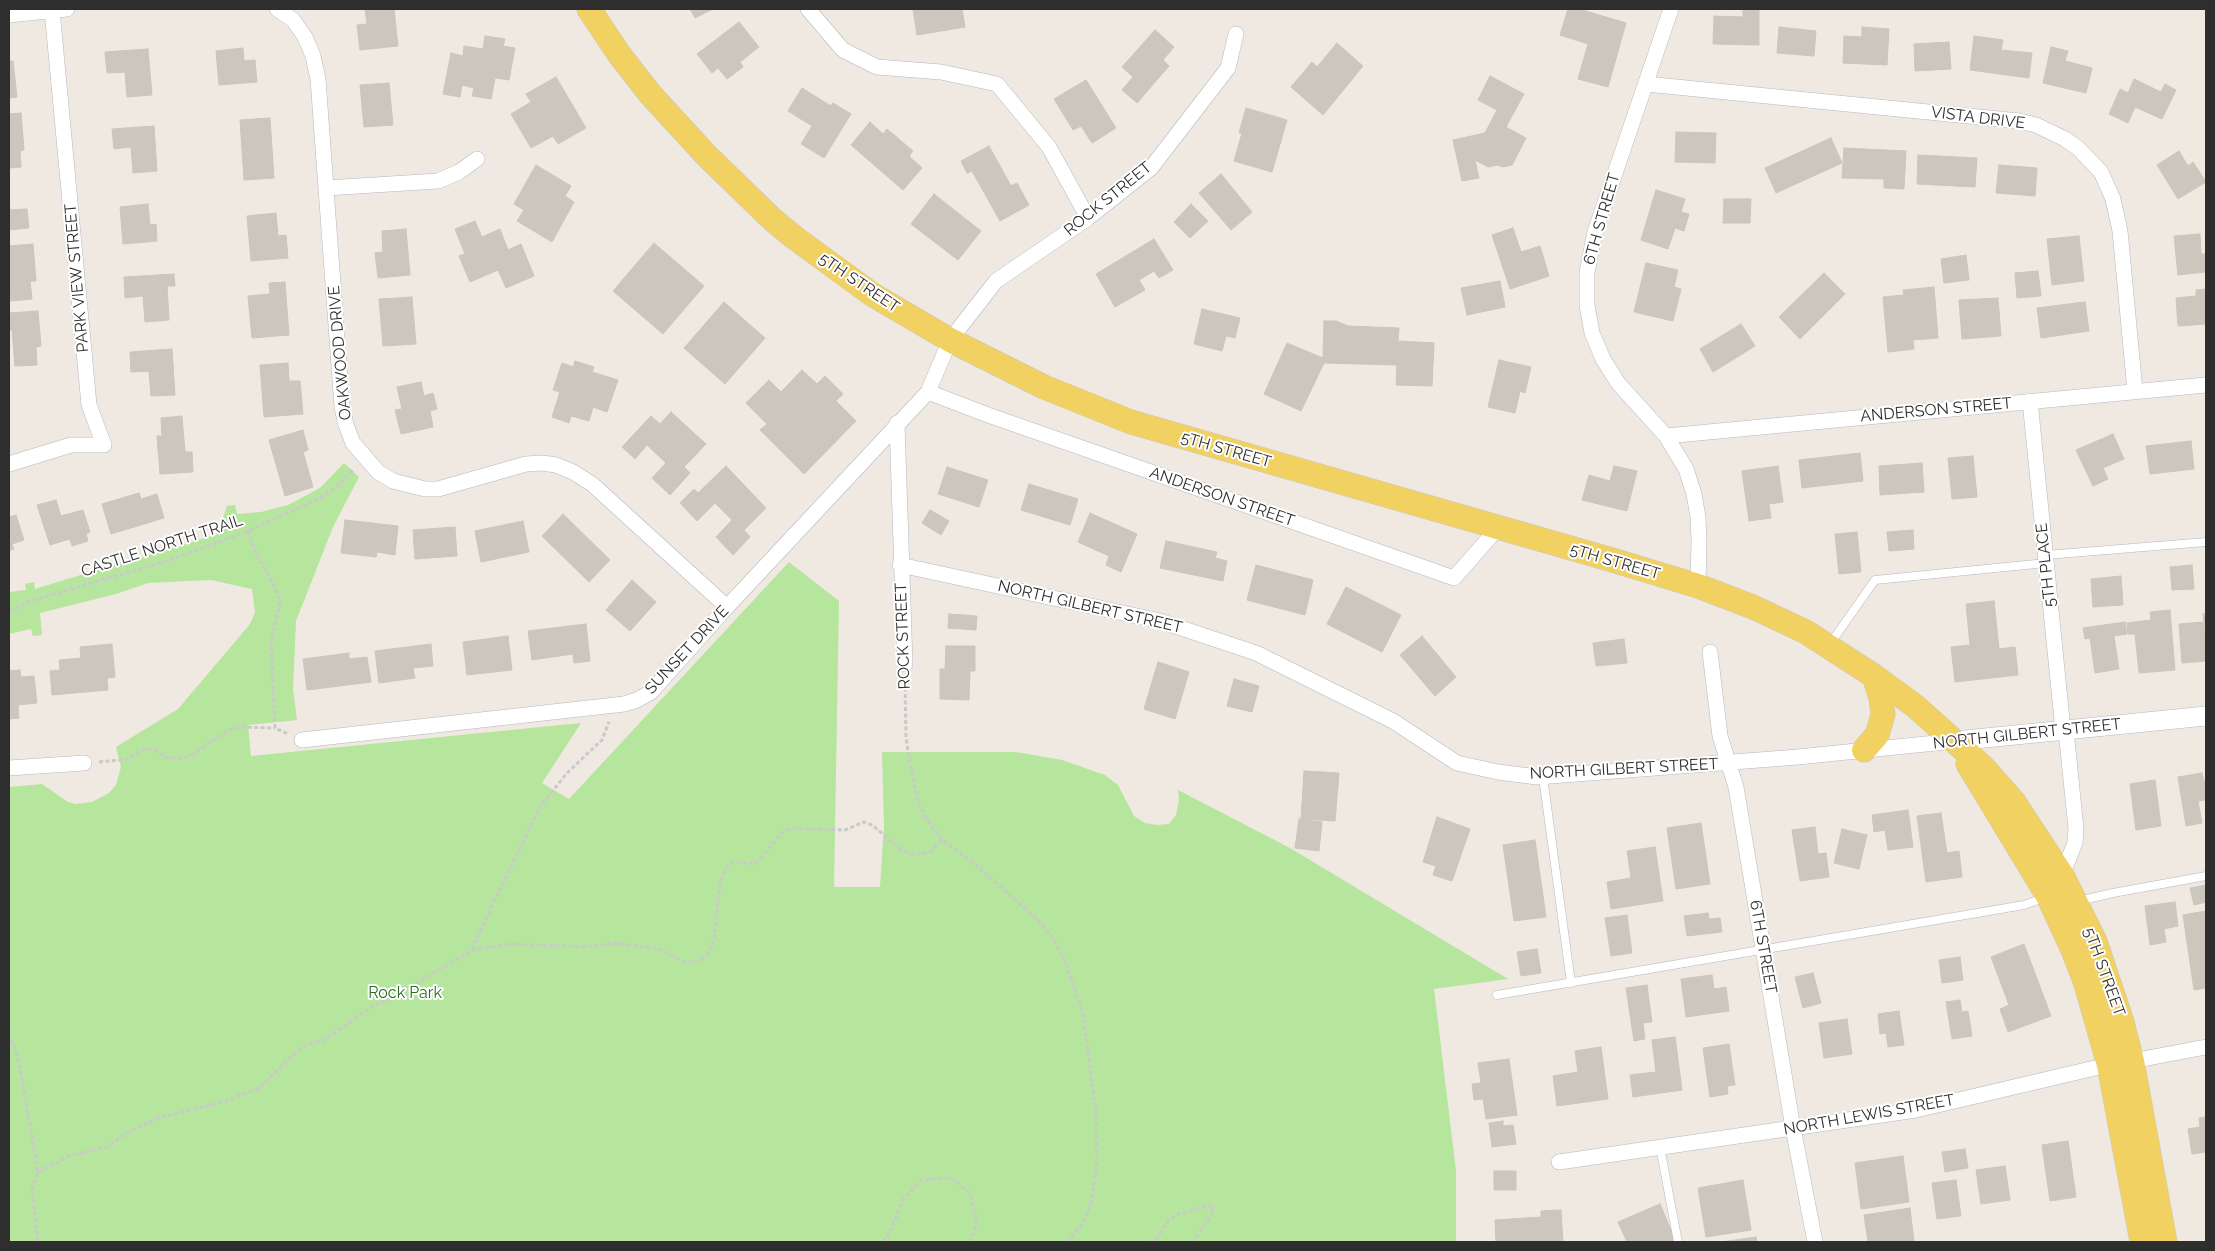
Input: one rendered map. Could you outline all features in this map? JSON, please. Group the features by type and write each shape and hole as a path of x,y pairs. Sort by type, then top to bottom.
{"main road":[{"name":"5TH STREET","path":"589,9 619,54 650,94 707,156 774,220 795,238 873,295 950,340 1044,387 1132,422 1698,586 1791,624 1829,646 1915,706 1983,767 2014,802 2062,875 2095,941 2109,978 2142,1242"},
{"path":"1864,750 1877,736 1883,715 1881,698 1874,676"},
{"name":"5TH STREET","path":"1955,741 1989,802 2048,896 2073,950 2120,1063 2165,1242"}],"street":[{"name":"OAKWOOD DRIVE","path":"277,9 293,20 305,37 314,56 318,79 342,407 346,426 353,443 378,472 393,481 425,489 438,489 526,464 542,463 556,465 573,472 592,484 727,607"},
{"path":"808,9 843,50 877,67 941,72 997,84 1049,147 1088,218"},
{"name":"6TH STREET","path":"1671,9 1595,232 1587,272 1587,305 1592,333 1603,359 1618,383 1666,436 1686,469 1694,494 1700,540 1698,586"},
{"path":"9,15 60,10"},
{"name":"PARK VIEW STREET","path":"9,464 71,445 104,445 89,405 60,10"},
{"name":"ROCK STREET","path":"950,340 996,281 1088,218 1151,168 1228,68 1236,34"},
{"name":"VISTA DRIVE","path":"1646,84 2019,121 2036,125 2065,139 2078,148 2101,172 2113,199 2120,231 2135,391"},
{"path":"326,188 438,181 459,172 477,159"},
{"name":"SUNSET DRIVE","path":"302,740 609,706 637,700 651,692 727,607 928,392 950,340"},
{"name":"ANDERSON STREET","path":"1666,436 2206,385"},
{"name":"ANDERSON STREET","path":"928,392 988,415 1454,578 1498,528"},
{"name":"5TH PLACE","path":"2030,401 2076,829 2075,844 2062,875"},
{"name":"ROCK STREET","path":"897,423 900,565 905,664"},
{"name":"NORTH GILBERT STREET","path":"900,565 1160,620 1256,653 1393,721 1457,763 1498,772 1543,777 1728,763 2206,716"},
{"name":"6TH STREET","path":"1710,652 1720,736 1736,787 1793,1128 1816,1242"},
{"path":"9,768 84,763"},
{"name":"NORTH LEWIS STREET","path":"1559,1162 1916,1110 2120,1063 2206,1047"}],"lane":[{"path":"1829,646 1875,580 2206,542"},
{"path":"1543,777 1571,983"},
{"path":"2076,902 2113,892 2206,876"},
{"path":"1497,995 2024,905 2048,896"},
{"path":"1660,1147 1678,1242"}],"path":[{"name":"CASTLE NORTH TRAIL","path":"9,611 34,600 170,560 248,531 314,501 333,490 365,458"},
{"path":"248,531 255,551 276,589 280,602 271,640 274,728"},
{"name":"ROCK STREET","path":"905,664 906,737 918,802 926,818 942,840 974,864 1039,921 1052,937 1065,961 1083,1014 1096,1112 1097,1160 1095,1186 1091,1204 1085,1219 1068,1242"},
{"path":"473,950 477,937 541,805 568,772 602,740 608,729 609,706"},
{"path":"84,763 128,758 139,751 149,749 157,751 166,758 182,759 194,754 227,731 241,727 274,728 302,740"},
{"path":"38,1172 70,1156 107,1147 126,1134 158,1118 223,1102 259,1088 298,1050 306,1045 324,1040 373,1006 387,1000 473,950 510,944 585,947 605,946 616,943 660,949 686,963 694,963 709,953 714,939 720,885 729,864 735,862 755,864 784,830 792,828 845,830 864,822 872,825 902,850 913,855 930,852 942,840"},
{"path":"9,1034 19,1062 38,1172 32,1188 38,1242"},
{"path":"883,1242 889,1234 903,1200 922,1180 951,1178 970,1193 977,1222 969,1242"},
{"path":"1144,1242 1155,1241 1167,1222 1178,1214 1214,1205 1213,1213 1192,1242"}],"green space":[{"name":"Rock Park","path":"344,463 359,477 333,527 296,621 293,688 297,720 248,725 251,756 581,723 542,783 569,799 789,562 839,601 834,887 880,887 884,826 882,752 1016,752 1062,760 1105,775 1118,785 1134,816 1145,823 1169,824 1176,815 1179,800 1178,790 1290,848 1508,979 1434,989 1456,1171 1456,1242 9,1242 9,787 42,784 68,802 75,804 92,802 109,793 116,785 121,767 116,747 178,709 250,624 255,612 252,589 211,580 148,583 116,594 40,613 42,635 33,636 31,629 9,634 9,592 26,590 25,584 34,582 35,589 100,569 99,562 110,559 112,566 221,533 220,527 227,506 235,505 237,514 261,512 288,505 320,488"}],"building":[{"path":"365,9 394,9 398,46 360,50 357,25 367,24"},
{"path":"690,9 713,9 695,18"},
{"path":"913,9 962,9 965,27 917,35"},
{"path":"1568,9 1579,9 1626,23 1608,87 1578,79 1588,44 1560,35"},
{"path":"1743,9 1759,9 1759,45 1713,44 1714,16 1743,17"},
{"path":"739,22 759,47 740,62 743,67 727,79 718,68 712,73 697,54"},
{"path":"1779,27 1816,31 1814,56 1777,53"},
{"path":"1862,27 1889,29 1887,65 1843,63 1844,36 1862,37"},
{"path":"1155,30 1174,47 1163,60 1169,66 1137,103 1122,90 1133,77 1122,67"},
{"path":"485,36 505,39 503,46 515,48 509,80 495,78 491,99 472,96 474,88 462,85 460,97 443,94 451,53 463,56 464,46 483,49"},
{"path":"1974,36 2003,40 2001,50 2032,53 2029,78 1970,70"},
{"path":"1949,42 1951,69 1915,71 1914,44"},
{"path":"1337,43 1363,66 1323,115 1291,87 1312,62 1317,67"},
{"path":"2051,47 2068,51 2065,61 2092,68 2086,93 2043,83"},
{"path":"243,48 244,61 255,60 257,82 219,85 216,51"},
{"path":"148,49 152,95 127,97 125,72 107,73 105,52"},
{"path":"9,61 13,61 17,97 9,98"},
{"path":"1490,76 1524,94 1506,127 1526,138 1512,165 1488,167 1475,160 1479,178 1462,181 1453,140 1485,133 1497,110 1478,100"},
{"path":"556,77 586,128 558,144 553,136 531,148 511,114 531,102 526,94"},
{"path":"2134,79 2161,92 2165,84 2176,90 2162,119 2135,107 2128,123 2109,114 2120,89 2128,93"},
{"path":"1086,80 1116,128 1092,143 1081,126 1073,130 1054,99"},
{"path":"389,83 393,125 364,127 360,85"},
{"path":"802,88 831,106 833,103 851,114 824,158 801,144 812,126 788,111"},
{"path":"1246,108 1287,120 1272,172 1234,161 1242,133 1239,133"},
{"path":"21,113 24,150 20,151 21,167 9,168 9,114"},
{"path":"270,118 274,178 244,180 240,120"},
{"path":"870,122 883,134 887,129 913,151 909,156 922,168 903,190 851,145"},
{"path":"154,126 157,171 133,173 131,147 114,149 112,129"},
{"path":"1676,132 1716,133 1715,163 1675,162"},
{"path":"1831,138 1842,163 1776,193 1765,168"},
{"path":"989,146 1011,186 1017,183 1029,205 1000,221 972,171 967,173 961,161"},
{"path":"1844,148 1906,151 1904,189 1884,188 1884,179 1842,178"},
{"path":"2179,151 2188,166 2193,162 2206,182 2178,199 2157,165"},
{"path":"1918,155 1977,158 1975,187 1917,184"},
{"path":"536,165 571,186 565,196 574,202 552,242 517,221 524,210 514,204"},
{"path":"1999,165 2037,168 2035,196 1996,193"},
{"path":"1221,174 1252,212 1231,230 1199,193"},
{"path":"1656,190 1685,199 1681,212 1689,214 1684,231 1675,228 1668,249 1641,240"},
{"path":"934,194 981,231 958,260 911,224"},
{"path":"9,199 10,210 27,209 29,228 9,230"},
{"path":"1724,199 1751,199 1750,223 1723,223"},
{"path":"148,204 150,225 156,224 157,241 123,244 120,207"},
{"path":"1191,204 1208,221 1190,238 1174,222"},
{"path":"276,213 278,236 286,235 288,258 251,261 247,216"},
{"path":"475,221 482,237 500,229 508,250 521,244 534,276 506,288 498,270 470,282 459,256 465,254 455,229"},
{"path":"1513,228 1521,252 1540,246 1549,276 1510,289 1492,235"},
{"path":"406,229 410,275 378,278 375,253 383,252 382,231"},
{"path":"2200,234 2201,254 2206,254 2206,272 2178,275 2174,236"},
{"path":"2079,236 2084,281 2052,285 2047,239"},
{"path":"1154,239 1173,270 1159,278 1154,271 1139,280 1145,290 1115,307 1096,274"},
{"path":"654,243 704,286 663,334 613,291"},
{"path":"33,244 36,281 30,281 32,299 10,301 9,246"},
{"path":"1966,255 1969,280 1944,283 1941,259"},
{"path":"1646,263 1678,270 1674,287 1681,289 1673,321 1634,312"},
{"path":"2038,271 2041,296 2017,298 2015,273"},
{"path":"1824,273 1845,294 1800,339 1779,317"},
{"path":"174,274 175,286 167,286 169,320 145,322 143,296 125,298 124,277"},
{"path":"1500,281 1505,307 1467,315 1461,288"},
{"path":"285,282 289,335 252,338 248,296 270,294 269,283"},
{"path":"1934,287 1938,338 1913,340 1914,349 1888,352 1883,297 1904,295 1903,290"},
{"path":"2206,289 2206,324 2178,326 2176,298 2196,296 2196,290"},
{"path":"412,297 416,344 383,346 379,299"},
{"path":"1998,298 2001,336 1962,339 1959,300"},
{"path":"724,302 765,338 725,384 684,348"},
{"path":"2085,302 2089,331 2041,338 2037,308"},
{"path":"1202,309 1240,318 1235,338 1226,336 1222,351 1194,344"},
{"path":"38,311 41,346 36,347 37,365 15,366 12,330 9,330 9,313"},
{"path":"1324,321 1336,321 1348,326 1399,328 1398,341 1434,343 1432,386 1396,385 1397,365 1324,363 1301,411 1264,394 1287,343 1323,358"},
{"path":"1741,324 1755,346 1713,372 1700,349"},
{"path":"172,349 175,395 151,396 149,371 131,372 130,352"},
{"path":"1499,360 1531,367 1525,393 1520,391 1515,413 1488,407"},
{"path":"575,361 594,367 592,372 618,380 607,412 593,407 589,421 571,416 569,423 552,417 560,392 553,390 562,363 573,367"},
{"path":"288,363 289,381 300,381 303,414 264,417 260,365"},
{"path":"802,370 817,384 825,376 843,394 836,401 856,421 804,474 760,430 767,424 746,403 769,380 781,392"},
{"path":"421,382 424,396 433,393 437,409 430,411 433,427 401,434 395,410 402,409 397,387"},
{"path":"671,412 706,444 684,467 690,473 670,495 652,478 666,463 647,445 635,459 622,447 651,416 660,424"},
{"path":"182,416 185,452 192,452 193,472 160,474 157,436 162,436 161,418"},
{"path":"303,430 308,450 303,452 313,487 285,496 269,440"},
{"path":"2113,434 2124,459 2103,468 2108,479 2093,486 2076,450"},
{"path":"2191,441 2194,469 2150,474 2146,446"},
{"path":"1860,453 1863,481 1802,488 1799,460"},
{"path":"1973,456 1977,497 1952,499 1948,458"},
{"path":"1922,463 1924,492 1880,495 1879,466"},
{"path":"726,466 766,508 744,530 750,537 733,555 716,537 732,520 715,503 697,521 680,503 694,489 698,493"},
{"path":"1614,466 1637,471 1627,511 1582,500 1589,475 1610,481"},
{"path":"1778,466 1783,502 1769,504 1771,518 1749,521 1742,471"},
{"path":"947,467 988,480 979,507 938,494"},
{"path":"1029,484 1078,499 1070,525 1021,510"},
{"path":"139,493 141,499 157,494 164,518 111,534 102,504"},
{"path":"56,500 61,516 83,510 90,532 86,534 88,541 72,546 70,539 50,545 37,505"},
{"path":"930,510 949,521 941,535 922,523"},
{"path":"1090,513 1137,534 1121,572 1106,565 1109,556 1078,542"},
{"path":"563,514 610,560 589,582 542,536"},
{"path":"16,515 24,540 12,544 14,549 9,551 9,517"},
{"path":"345,520 398,526 395,555 377,552 376,557 341,553"},
{"path":"523,521 529,552 481,562 475,531"},
{"path":"455,527 457,556 415,559 413,530"},
{"path":"1913,530 1914,549 1889,551 1887,532"},
{"path":"1857,532 1861,572 1839,574 1835,534"},
{"path":"1166,541 1217,552 1215,558 1227,561 1223,581 1160,568"},
{"path":"1256,565 1313,580 1305,615 1247,600"},
{"path":"2192,565 2194,589 2172,590 2170,567"},
{"path":"2121,576 2123,605 2093,607 2091,579"},
{"path":"632,580 656,602 630,631 606,610"},
{"path":"1346,587 1401,615 1382,652 1327,624"},
{"path":"1994,601 1999,649 2015,647 2018,675 1955,682 1951,647 1970,645 1966,604"},
{"path":"2170,610 2175,670 2139,673 2135,634 2128,634 2127,623 2151,620 2150,612"},
{"path":"949,614 977,616 976,630 948,628"},
{"path":"2203,614 2206,614 2206,626 2204,626 2206,661 2182,663 2179,624 2204,622"},
{"path":"2125,622 2127,634 2114,636 2119,669 2095,673 2090,638 2085,639 2083,628"},
{"path":"586,624 590,661 574,663 573,654 532,660 528,631"},
{"path":"508,636 512,670 467,675 463,642"},
{"path":"1422,636 1456,677 1435,696 1400,655"},
{"path":"1624,639 1627,663 1596,666 1593,643"},
{"path":"112,644 115,677 107,678 108,690 52,695 50,671 60,670 59,660 81,658 80,647"},
{"path":"431,644 433,666 413,668 415,678 379,683 375,651"},
{"path":"946,646 975,646 975,671 970,671 969,700 940,699 940,669 945,669"},
{"path":"349,653 349,659 367,657 371,682 307,690 303,659"},
{"path":"1158,662 1189,672 1175,719 1144,709"},
{"path":"20,670 21,677 34,676 37,703 18,705 19,718 9,719 9,671"},
{"path":"1234,679 1259,686 1252,712 1227,706"},
{"path":"1304,771 1339,773 1335,821 1301,819"},
{"path":"2202,773 2204,781 2206,780 2206,800 2198,801 2202,823 2186,826 2178,777"},
{"path":"2155,780 2161,826 2136,830 2130,784"},
{"path":"1908,810 1913,847 1888,850 1885,830 1874,832 1872,815"},
{"path":"1941,813 1947,853 1959,851 1962,877 1926,882 1917,816"},
{"path":"1437,817 1470,829 1452,881 1433,875 1436,866 1423,862"},
{"path":"1299,819 1322,822 1319,851 1295,848"},
{"path":"1701,823 1710,884 1676,889 1667,828"},
{"path":"1815,827 1818,854 1826,853 1829,877 1800,881 1792,830"},
{"path":"1842,829 1867,835 1859,869 1834,863"},
{"path":"1535,840 1546,917 1514,921 1503,845"},
{"path":"1655,847 1663,901 1611,909 1607,882 1631,878 1627,851"},
{"path":"2206,885 2206,902 2194,905 2190,888"},
{"path":"2175,902 2178,926 2164,929 2166,942 2150,945 2145,906"},
{"path":"2206,911 2206,988 2194,990 2183,915"},
{"path":"1708,913 1709,919 1720,918 1722,932 1687,936 1684,916"},
{"path":"1627,915 1632,953 1611,956 1605,918"},
{"path":"2024,944 2051,1016 2008,1032 2000,1009 2009,1005 1991,957"},
{"path":"1537,949 1541,973 1521,976 1517,952"},
{"path":"1960,957 1963,980 1942,983 1939,960"},
{"path":"1813,973 1821,1003 1803,1008 1795,977"},
{"path":"1712,975 1714,989 1726,987 1729,1011 1686,1017 1681,979"},
{"path":"1647,985 1652,1022 1643,1023 1645,1039 1634,1041 1626,988"},
{"path":"1960,1000 1962,1012 1968,1011 1972,1036 1952,1039 1946,1002"},
{"path":"1899,1011 1904,1045 1888,1047 1886,1033 1880,1034 1878,1014"},
{"path":"1847,1019 1852,1054 1824,1058 1819,1023"},
{"path":"1675,1037 1682,1090 1633,1097 1630,1075 1656,1072 1652,1040"},
{"path":"1729,1044 1735,1085 1727,1086 1728,1094 1710,1097 1703,1048"},
{"path":"1601,1047 1608,1099 1557,1106 1553,1076 1578,1072 1575,1051"},
{"path":"1509,1059 1517,1115 1486,1119 1483,1099 1474,1100 1472,1084 1481,1083 1478,1063"},
{"path":"2206,1117 2206,1152 2192,1154 2188,1129 2200,1127 2199,1118"},
{"path":"1503,1121 1503,1126 1513,1125 1516,1144 1492,1147 1489,1123"},
{"path":"2068,1141 2076,1197 2050,1201 2042,1145"},
{"path":"1965,1149 1968,1168 1945,1172 1942,1152"},
{"path":"1903,1156 1909,1202 1861,1209 1855,1163"},
{"path":"2005,1166 2010,1200 1981,1204 1976,1170"},
{"path":"1494,1171 1516,1171 1516,1190 1494,1190"},
{"path":"1743,1180 1751,1230 1706,1237 1698,1188"},
{"path":"1956,1180 1961,1216 1937,1219 1932,1183"},
{"path":"1660,1204 1676,1242 1627,1242 1618,1222"},
{"path":"1910,1208 1914,1242 1868,1242 1864,1215"},
{"path":"1561,1210 1563,1242 1496,1242 1495,1220 1541,1217 1541,1211"},
{"path":"1756,1237 1757,1242 1721,1242"}]}
